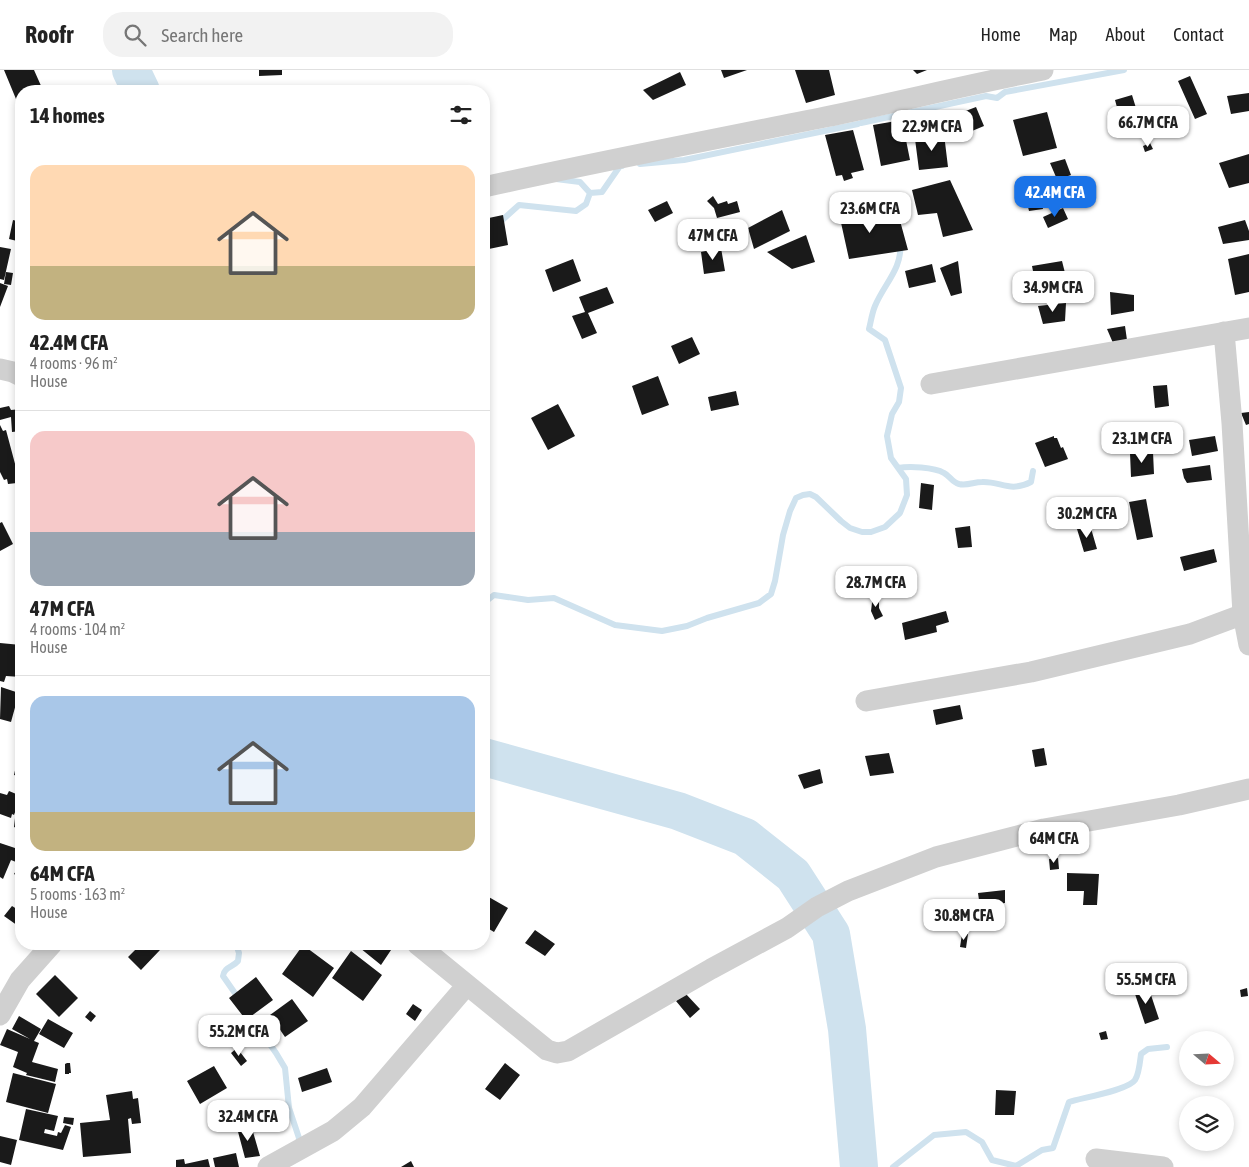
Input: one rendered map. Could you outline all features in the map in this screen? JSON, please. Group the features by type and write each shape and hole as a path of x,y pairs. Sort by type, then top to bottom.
{"street":[{"path":"490,186 641,153 826,117 991,74 1043,70"},
{"path":"931,384 1249,328"},
{"path":"1224,332 1249,645"},
{"path":"0,369 15,373"},
{"path":"866,701 1031,672 1190,634 1246,613"},
{"path":"424,950 547,1050 557,1052 568,1051 787,928 817,907 848,891 936,857 1044,829 1179,805 1249,789"},
{"path":"0,1015 20,980 47,950"},
{"path":"268,1167 333,1131 362,1107 468,985"},
{"path":"1096,1159 1163,1167"}],"building":[{"path":"4,70 34,70 41,85 15,85 15,97"},
{"path":"259,70 282,70 282,75 259,76"},
{"path":"721,70 747,70 724,78"},
{"path":"795,70 829,70 835,95 806,103"},
{"path":"913,70 927,70 917,74"},
{"path":"680,72 686,85 653,100 643,90"},
{"path":"1190,76 1207,114 1195,119 1178,81"},
{"path":"1249,93 1249,111 1231,114 1227,96"},
{"path":"1132,95 1140,121 1122,126 1115,100"},
{"path":"976,107 984,126 972,131 963,112"},
{"path":"1047,112 1057,148 1023,156 1013,120"},
{"path":"902,120 910,160 881,166 873,125"},
{"path":"1155,122 1159,131 1153,134 1150,125"},
{"path":"853,130 864,170 851,173 853,178 844,181 842,175 836,176 825,135"},
{"path":"944,134 948,167 919,170 915,139"},
{"path":"1150,143 1153,149 1145,152 1143,146"},
{"path":"1249,154 1249,183 1229,188 1219,163"},
{"path":"1065,159 1071,175 1068,176 1069,180 1059,184 1050,163"},
{"path":"950,180 973,230 943,237 937,213 918,215 912,190"},
{"path":"713,196 718,204 727,201 728,204 737,201 740,212 717,218 714,208 707,201"},
{"path":"667,201 673,213 655,222 648,210"},
{"path":"1042,203 1043,209 1029,211 1028,207"},
{"path":"863,204 869,222 899,217 908,250 849,259 838,209"},
{"path":"1063,208 1068,219 1048,228 1043,217"},
{"path":"782,210 790,231 754,249 748,228"},
{"path":"503,215 508,245 490,249 490,218"},
{"path":"13,220 15,220 15,240 9,239"},
{"path":"1245,220 1249,231 1249,240 1223,244 1218,227"},
{"path":"806,235 815,262 792,269 767,252"},
{"path":"0,247 11,249 4,280 0,279"},
{"path":"721,248 725,271 704,274 701,252"},
{"path":"1249,254 1249,292 1235,295 1228,259"},
{"path":"573,259 581,281 553,292 545,270"},
{"path":"958,261 962,293 951,296 940,268"},
{"path":"1062,261 1068,285 1037,291 1032,266"},
{"path":"932,264 936,282 909,288 905,271"},
{"path":"6,272 13,273 11,285 4,284"},
{"path":"1077,272 1080,281 1074,282 1071,274"},
{"path":"0,283 8,286 0,307"},
{"path":"607,287 614,303 588,313 597,333 582,339 572,316 585,312 579,297"},
{"path":"1110,292 1134,295 1134,311 1111,315"},
{"path":"1066,303 1065,321 1043,324 1038,306"},
{"path":"1125,326 1127,340 1113,343 1107,329"},
{"path":"692,337 700,354 679,364 671,346"},
{"path":"658,376 669,405 642,415 632,386"},
{"path":"1167,385 1169,406 1155,408 1153,386"},
{"path":"736,391 739,405 711,411 708,397"},
{"path":"558,404 575,436 548,450 531,418"},
{"path":"9,406 11,410 15,410 15,432 12,432 11,417 0,420 0,408"},
{"path":"1249,412 1249,424 1246,425 1241,413"},
{"path":"0,425 3,431 6,430 15,464 15,483 8,484 7,479 4,480 0,472"},
{"path":"1054,436 1054,438 1057,438 1061,448 1063,447 1068,459 1045,467 1035,443"},
{"path":"1215,436 1218,451 1192,456 1189,440"},
{"path":"1153,452 1154,474 1131,477 1130,453"},
{"path":"1210,465 1212,480 1187,483 1182,469"},
{"path":"921,483 934,485 932,510 919,508"},
{"path":"1146,499 1153,537 1137,540 1129,502"},
{"path":"2,522 13,544 0,551 0,523"},
{"path":"1090,525 1097,549 1084,552 1077,529"},
{"path":"970,526 972,547 958,548 955,528"},
{"path":"1214,549 1217,562 1184,571 1180,557"},
{"path":"873,595 879,595 879,608 883,616 875,620 871,611"},
{"path":"946,611 949,622 936,626 937,632 905,640 902,623"},
{"path":"0,643 15,644 15,677 6,676 4,682 0,681"},
{"path":"1,687 15,692 15,708 11,722 0,719"},
{"path":"960,705 963,719 936,725 933,710"},
{"path":"1044,748 1047,765 1035,767 1032,750"},
{"path":"889,753 894,773 870,776 865,756"},
{"path":"820,769 823,783 804,789 798,775"},
{"path":"9,791 15,794 15,812 11,818 0,814 0,793 7,795"},
{"path":"0,843 15,848 15,862 11,860 3,879 0,877"},
{"path":"1058,858 1059,869 1050,870 1049,859"},
{"path":"1067,873 1099,874 1097,905 1083,905 1084,891 1067,891"},
{"path":"1005,890 1005,903 980,907 978,893"},
{"path":"490,898 508,908 494,932 490,930"},
{"path":"12,906 15,908 15,924 4,916"},
{"path":"535,930 555,944 545,956 525,943"},
{"path":"962,934 968,934 966,948 960,947"},
{"path":"135,950 160,950 141,970 128,957"},
{"path":"299,950 310,950 334,968 313,997 282,974"},
{"path":"362,950 391,950 381,965"},
{"path":"351,951 382,975 363,1001 332,978"},
{"path":"55,975 78,998 59,1017 36,994"},
{"path":"256,977 273,1000 246,1020 229,998"},
{"path":"1148,986 1159,1019 1145,1024 1134,991"},
{"path":"1247,988 1248,996 1241,997 1240,990"},
{"path":"685,993 700,1009 690,1018 676,1001"},
{"path":"292,999 308,1021 285,1037 270,1015"},
{"path":"413,1004 422,1010 415,1021 406,1014"},
{"path":"90,1011 96,1016 91,1022 85,1017"},
{"path":"19,1016 41,1029 34,1041 39,1043 32,1062 58,1069 55,1082 26,1075 27,1073 13,1067 18,1052 0,1045 7,1029 30,1039 12,1029"},
{"path":"48,1019 73,1033 64,1048 39,1034"},
{"path":"1106,1031 1108,1039 1101,1040 1099,1033"},
{"path":"237,1048 247,1061 241,1066 231,1053"},
{"path":"70,1063 71,1073 65,1074 65,1064"},
{"path":"505,1063 520,1075 500,1100 485,1089"},
{"path":"214,1066 227,1088 200,1104 187,1081"},
{"path":"327,1068 332,1082 302,1092 298,1078"},
{"path":"13,1073 56,1084 48,1113 6,1102"},
{"path":"996,1090 1016,1091 1014,1115 995,1115"},
{"path":"132,1091 133,1099 138,1098 141,1123 132,1124 131,1118 128,1119 131,1153 83,1157 80,1123 110,1120 106,1095"},
{"path":"26,1109 58,1116 54,1131 45,1129 44,1133 57,1136 58,1132 61,1133 65,1125 71,1127 63,1150 19,1140"},
{"path":"64,1117 74,1118 73,1125 63,1123"},
{"path":"251,1125 260,1156 245,1158 237,1128"},
{"path":"0,1136 17,1140 11,1165 0,1162"},
{"path":"236,1153 239,1167 215,1167 213,1158"},
{"path":"184,1159 185,1164 208,1159 210,1167 176,1167 176,1160"},
{"path":"411,1161 414,1167 401,1167"}],"waterway":[{"path":"131,70 138,85"},
{"path":"861,123 986,96 997,98 1005,92 1124,70"},
{"path":"640,164 684,160 858,124"},
{"path":"590,193 602,192 620,166 622,166"},
{"path":"556,179 580,182 590,193"},
{"path":"499,223 519,205 576,211 586,204 590,193"},
{"path":"490,598 494,595 528,600 554,598 615,625 662,631 687,626 707,618 759,603 771,594 783,535 796,498 810,494 816,497 850,528 862,532 871,532 885,527 900,513 907,495 906,479 891,458 887,436 892,414 899,402 901,388 885,340 869,329 875,306 899,260 900,243"},
{"path":"898,468 934,469 944,473 959,484 989,482 1011,487 1031,482 1033,471"},
{"path":"490,759 678,811 745,837 793,875 831,934 847,1029 859,1167"},
{"path":"238,950 238,961 227,969 223,976 239,999"},
{"path":"246,1010 285,1068 289,1108 299,1138 298,1146"},
{"path":"893,1167 934,1135 966,1132 982,1142 992,1160 1016,1166 1042,1150 1053,1148 1069,1102 1131,1084 1137,1075 1141,1054 1148,1049 1167,1047"}]}
